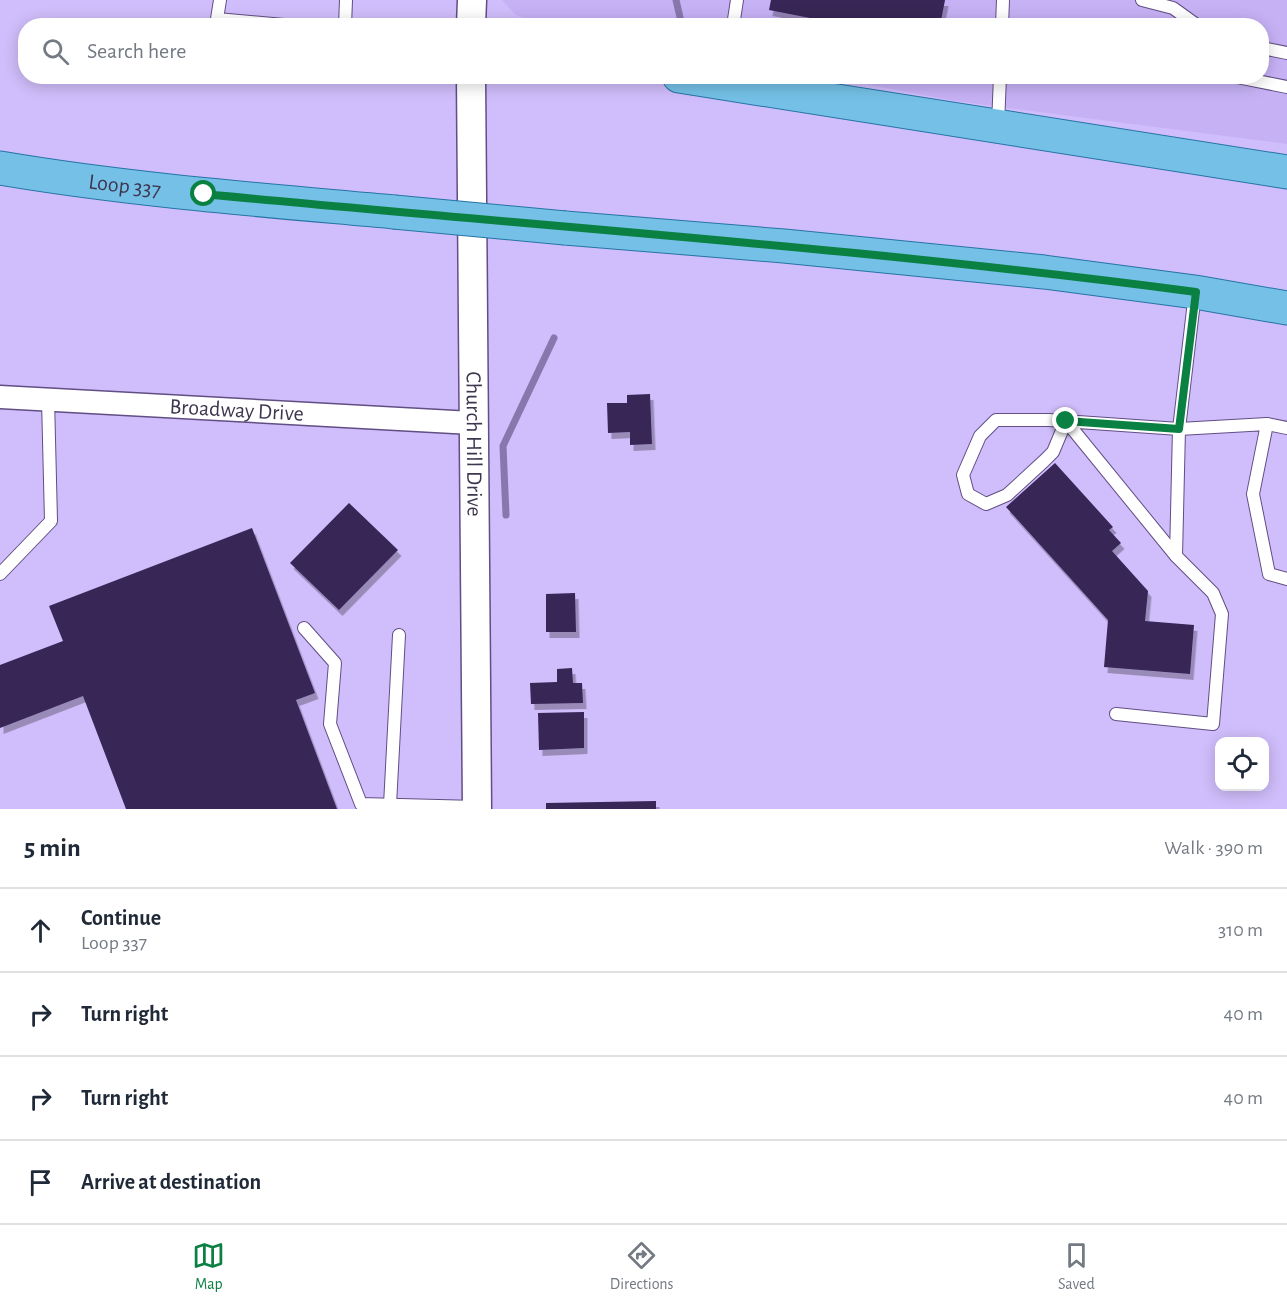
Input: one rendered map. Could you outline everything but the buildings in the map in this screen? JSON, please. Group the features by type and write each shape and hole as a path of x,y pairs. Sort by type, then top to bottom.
{"main road":[{"path":"750,84 998,127 1287,172"},
{"name":"Loop 337","path":"0,168 181,192 784,246 1044,272 1196,292 1287,308"}],"street":[{"path":"471,18 472,0"},
{"name":"Church Hill Drive","path":"471,84 472,423 477,808"},
{"name":"Broadway Drive","path":"0,397 472,423"}],"lane":[{"path":"216,18 220,0"},
{"path":"345,18 346,0"},
{"path":"735,18 737,0"},
{"path":"1002,18 1003,0"},
{"path":"1142,0 1173,8 1187,18"},
{"path":"1269,49 1287,53"},
{"path":"1269,83 1287,87"},
{"path":"998,127 1000,84"},
{"path":"1176,556 1179,429 1196,292"},
{"path":"0,574 51,521 48,399"},
{"path":"1066,421 1053,452 1006,495 986,504 968,494 963,475 980,436 996,420 1066,421 1179,429 1267,424 1287,428"},
{"path":"1066,421 1176,556 1213,593 1222,614 1213,724 1116,714"},
{"path":"1267,424 1253,494 1269,574 1287,579"},
{"path":"304,628 335,663 330,724 361,804 477,808"},
{"path":"390,805 399,635"}],"shaded area":[{"path":"502,0 1287,0 1287,144 955,101 864,84 1269,84 1269,18 524,18 516,15"}],"waterway":[{"path":"676,0 680,18"},
{"path":"506,515 503,446 554,338"}],"route":[{"path":"204,194 784,246 1044,272 1196,292 1179,429 1066,421"}]}
